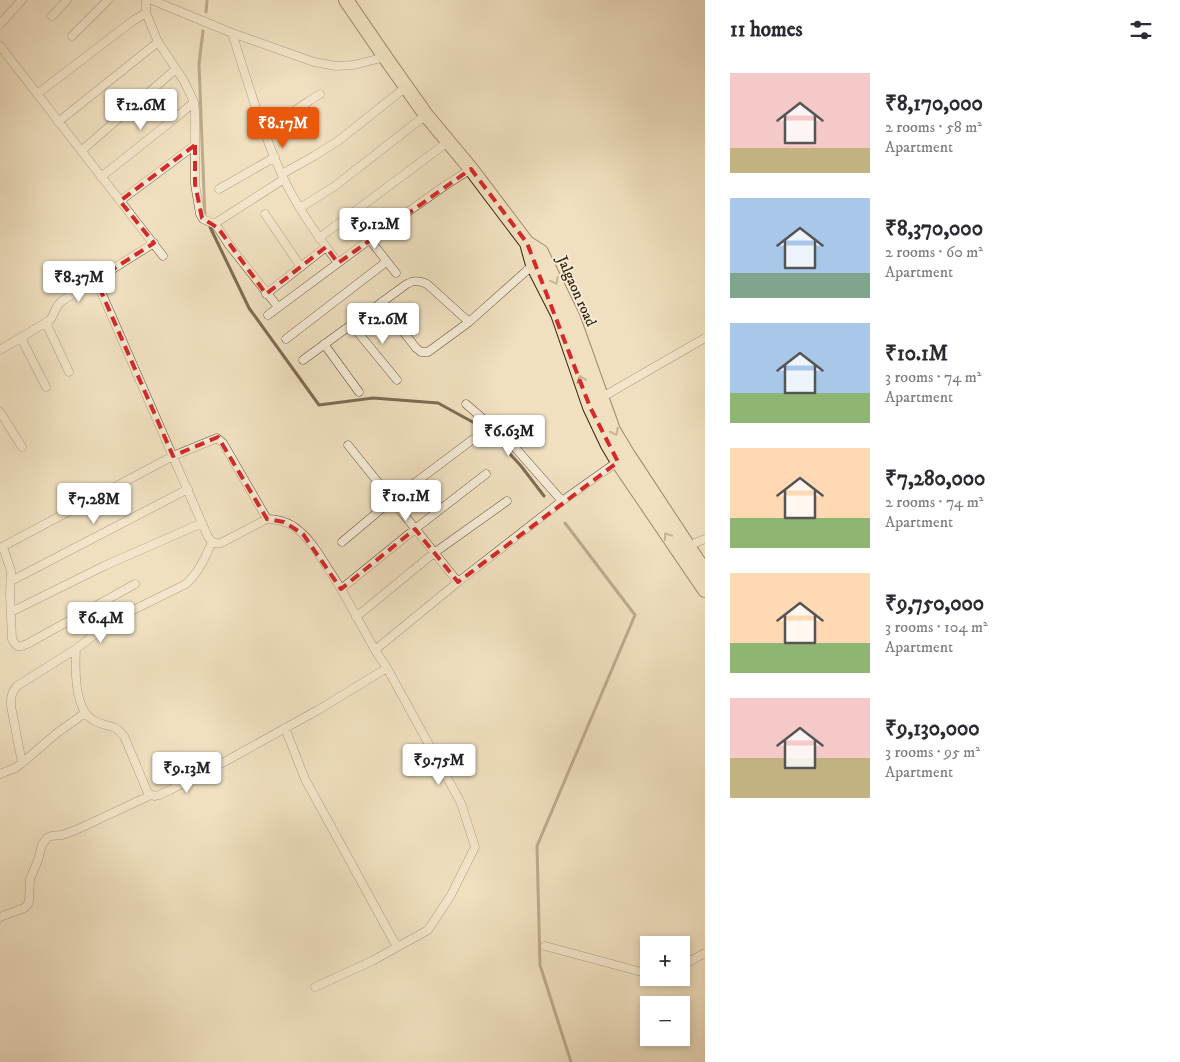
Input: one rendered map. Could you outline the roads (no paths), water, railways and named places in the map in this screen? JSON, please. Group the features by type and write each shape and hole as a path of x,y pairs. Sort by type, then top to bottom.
{"highway":[{"name":"Jalgaon road","path":"346,0 384,57 426,114 472,169 527,243 541,252 573,318 595,401 613,430 623,459 683,549 705,572"},
{"path":"527,243 533,265 558,314 595,401"},
{"path":"683,549 705,590"}],"street":[{"path":"0,24 22,0"},
{"path":"52,16 67,0"},
{"path":"72,36 108,0"},
{"path":"146,0 146,13 158,42 184,81 194,102 196,111 196,184 200,214 203,219 214,224 266,294 278,307"},
{"path":"152,0 232,33 314,62 336,66 354,65 384,57"},
{"path":"37,94 134,20 146,13"},
{"path":"232,33 262,124 283,176 300,208 338,264"},
{"path":"58,122 158,42"},
{"path":"0,46 163,256"},
{"path":"81,151 176,69"},
{"path":"214,224 283,176 338,141 406,87"},
{"path":"262,124 281,118 320,94"},
{"path":"101,177 194,102"},
{"path":"300,208 335,186 426,114"},
{"path":"319,238 448,141"},
{"path":"120,201 195,145"},
{"path":"219,189 275,157"},
{"path":"268,315 446,185 472,169"},
{"path":"265,214 301,266"},
{"path":"370,240 396,273"},
{"path":"0,350 46,323 52,317 59,303 154,243"},
{"path":"266,294 326,247"},
{"path":"286,339 386,262"},
{"path":"381,303 421,352 428,352 469,322 533,265"},
{"path":"96,280 208,537 216,544 226,542 267,519 284,522 292,526 303,534 317,550 341,589 374,650 387,668 461,803 475,847 451,895 428,930 372,961 315,987"},
{"path":"303,360 413,281 427,284 469,322"},
{"path":"46,323 69,372"},
{"path":"351,324 397,380"},
{"path":"21,338 46,387"},
{"path":"595,401 705,338"},
{"path":"324,344 359,392"},
{"path":"466,404 511,443 562,501"},
{"path":"0,412 22,447"},
{"path":"135,584 21,647 15,645 12,639 11,571 2,547 173,456 217,438 220,440 267,519"},
{"path":"342,542 392,500 472,440"},
{"path":"348,445 458,582"},
{"path":"374,650 562,501 623,459"},
{"path":"341,589 486,474"},
{"path":"10,581 188,489"},
{"path":"356,617 434,553 507,501"},
{"path":"11,612 104,566 202,523"},
{"path":"683,549 705,540"},
{"path":"22,763 11,697 17,686 76,649 115,619 186,584 200,568 212,542"},
{"path":"76,649 77,685 85,713 95,721 116,727 124,736 148,794 151,795"},
{"path":"1,915 24,908 28,904 30,879 42,845 47,838 76,830 151,795 159,795 170,790 318,710 387,668"},
{"path":"0,774 22,763 57,733 85,713"},
{"path":"285,728 305,779 397,947"},
{"path":"545,946 640,972"},
{"path":"690,961 705,953"}],"waterway":[{"path":"206,12 207,0"},
{"path":"203,31 199,64 205,218"},
{"path":"210,227 249,308 319,405 373,398 438,403 489,431 521,466 544,496"},
{"path":"565,523 635,615 537,846 540,965 571,1062"}]}
